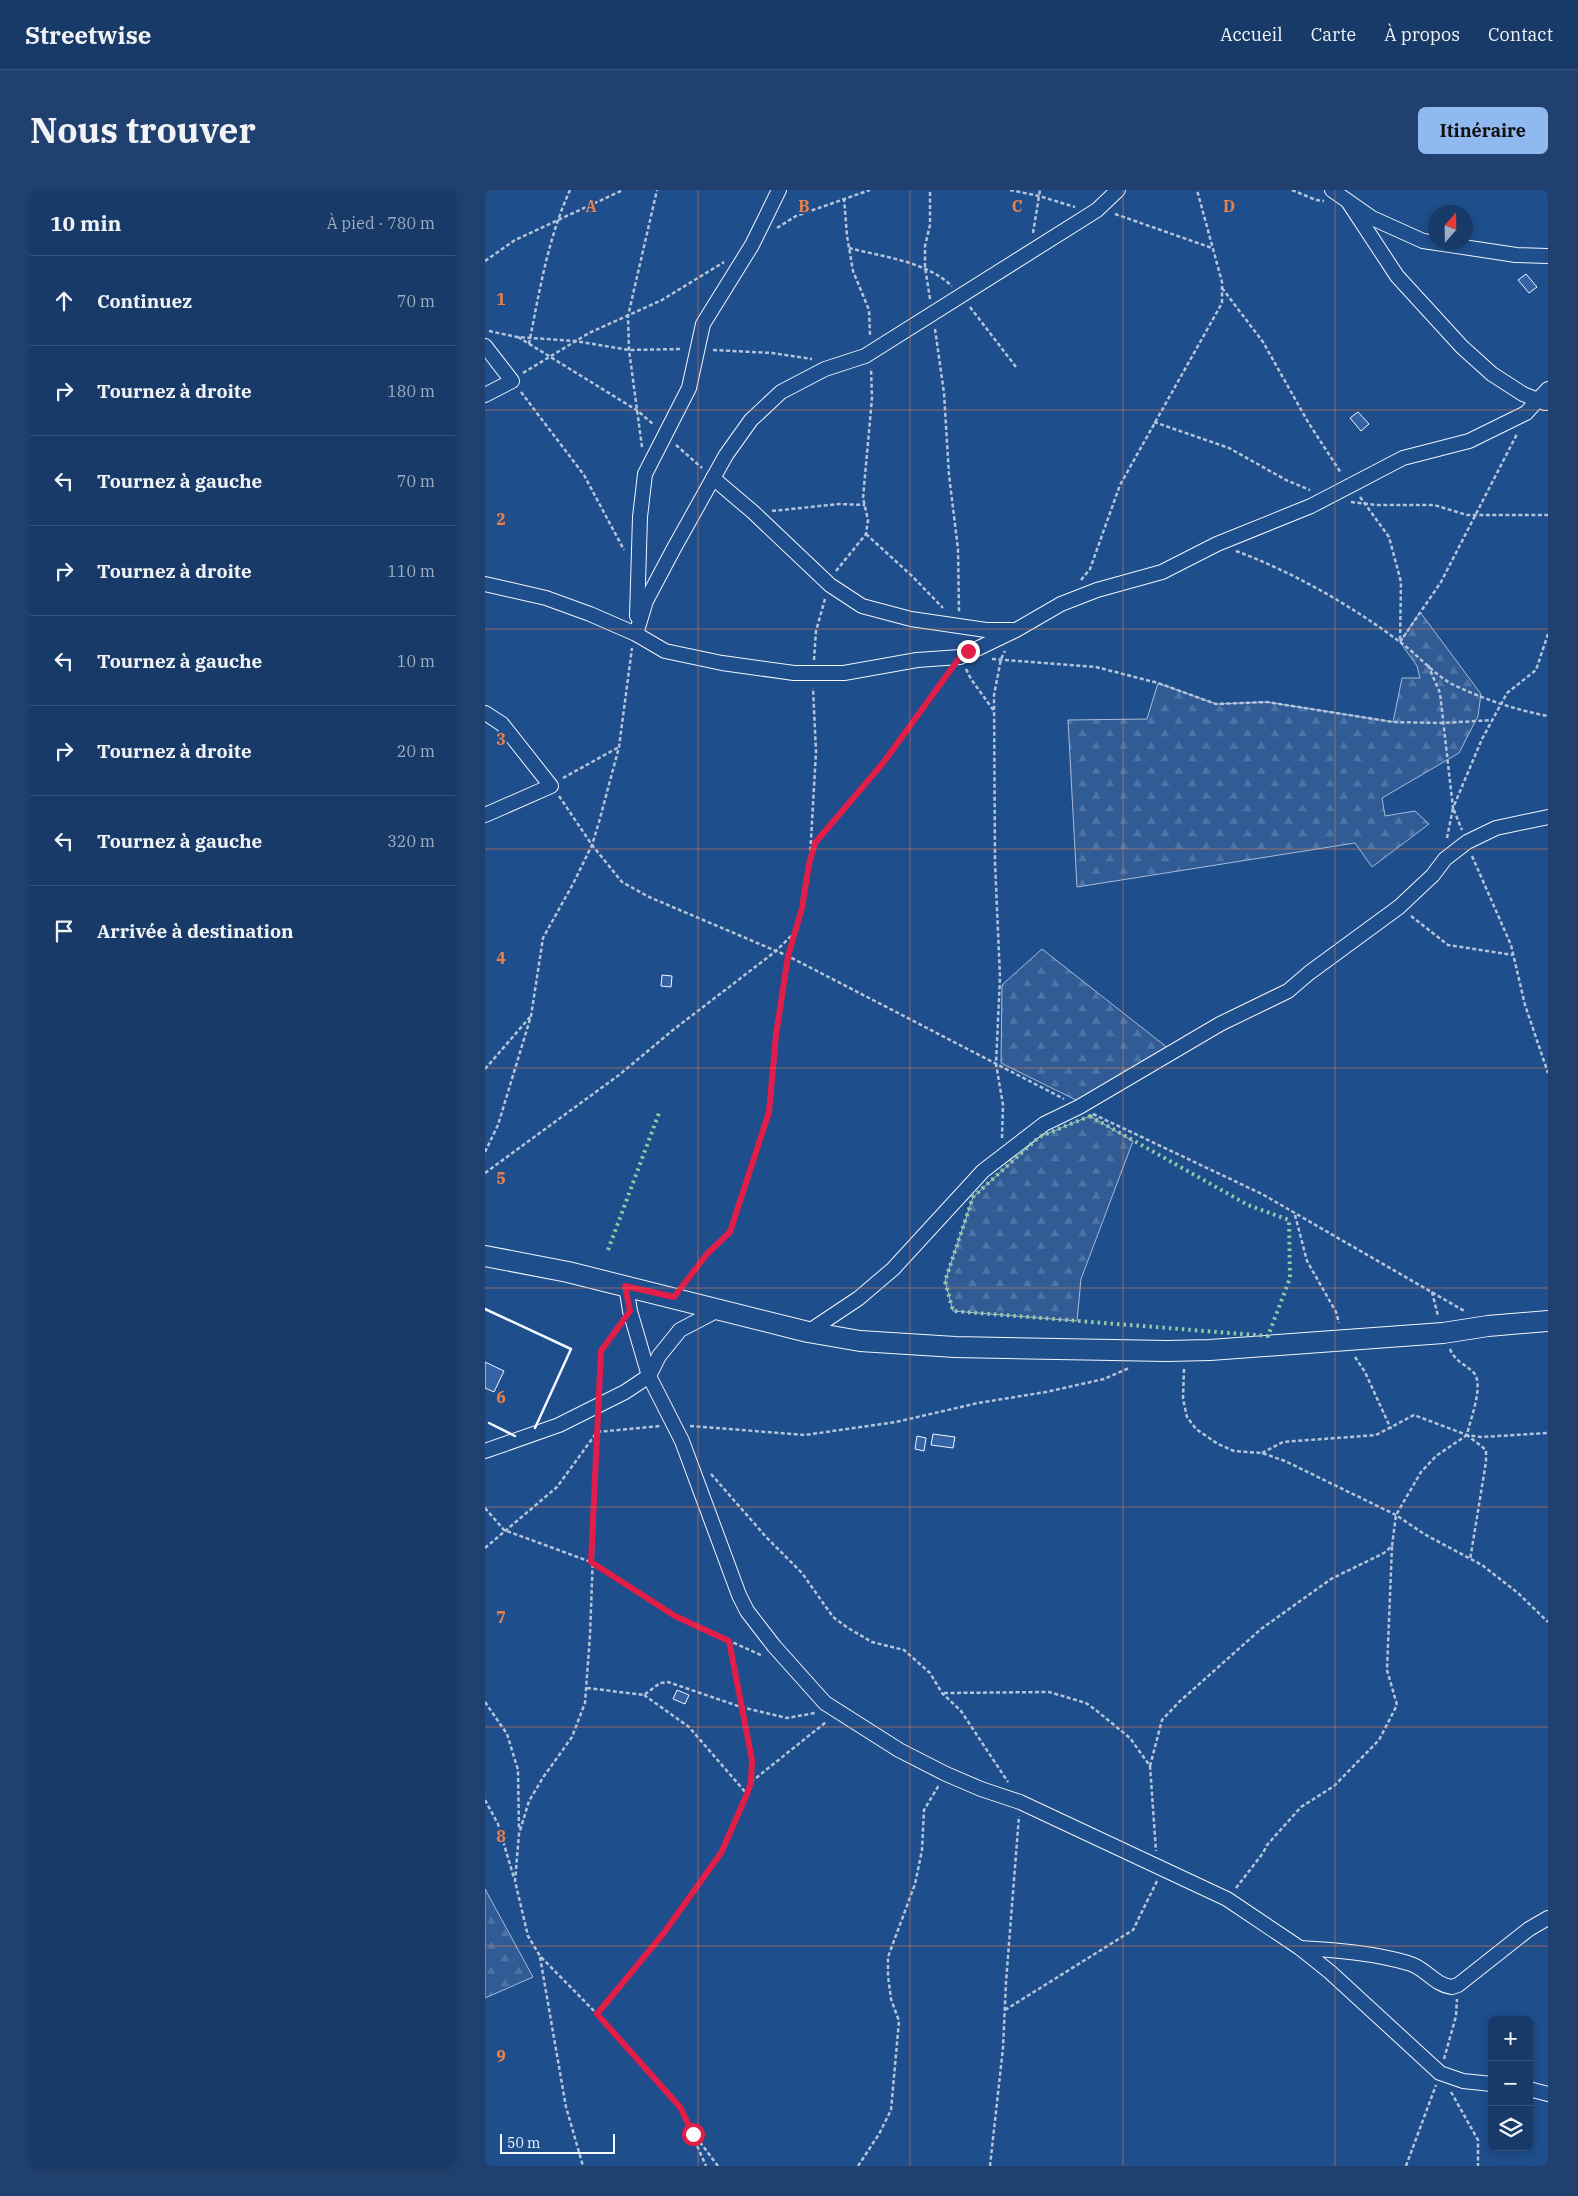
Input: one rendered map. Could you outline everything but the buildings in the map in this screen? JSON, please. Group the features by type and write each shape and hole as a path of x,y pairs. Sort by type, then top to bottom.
{"street":[{"path":"636,634 640,517 645,474 689,388 703,324 752,245 779,190"},
{"path":"636,634 647,601 726,455 751,420 781,392 825,370 865,356 1097,210 1118,190"},
{"path":"1332,190 1372,218 1423,241 1516,254 1548,256"},
{"path":"1349,203 1397,276 1462,347 1492,374 1543,403"},
{"path":"485,346 512,380 485,395"},
{"path":"485,584 547,598 636,634 665,650 722,663 794,673 845,673 917,660 960,657 1016,630 1061,604 1088,593 1162,572 1217,544 1311,506 1403,458 1469,440 1526,414 1543,403 1548,390"},
{"path":"713,478 753,512 830,585 863,606 911,619 986,630 1016,630"},
{"path":"485,713 502,724 551,786 485,815"},
{"path":"808,1332 859,1298 893,1269 983,1171 1044,1124 1079,1108 1220,1024 1288,991 1309,973 1399,907 1433,875 1445,859 1467,842 1496,828 1548,817"},
{"path":"485,1256 568,1272 808,1332 860,1341 955,1347 1184,1352 1443,1333 1488,1326 1548,1321"},
{"path":"625,1286 630,1311 649,1376 675,1425 733,1581 747,1610 812,1691 825,1703 899,1750 946,1774 981,1789 1020,1802 1227,1899 1300,1948 1330,1972 1440,2073 1463,2081 1488,2084"},
{"path":"485,1451 559,1425 598,1407 649,1376 659,1356 680,1330 718,1310"},
{"path":"1300,1948 1338,1950 1410,1963 1443,1985 1452,1987 1458,1985 1529,1929 1548,1918"},
{"path":"1533,2090 1548,2094"}],"path":[{"path":"529,344 541,286 558,220 570,190"},
{"path":"485,261 515,240 623,190"},
{"path":"645,474 629,350 628,316 657,190"},
{"path":"774,230 796,216 870,190"},
{"path":"930,190 930,225 925,246 925,267 944,393 949,476 958,549 959,626"},
{"path":"1032,250 1034,222 1040,190"},
{"path":"1079,583 1090,569 1120,485 1222,303 1222,282 1197,190"},
{"path":"674,1297 707,1254 730,1232 769,1112 776,1035 788,956 802,908 809,864 816,752 812,673 816,631 830,585 837,570 866,534 868,520 863,498 872,398 869,310 853,271 847,236 844,198"},
{"path":"624,551 584,475 512,380 575,341 662,300 727,260"},
{"path":"485,330 517,336 575,341 629,350 697,349 772,353 816,359"},
{"path":"517,336 638,411 713,478"},
{"path":"753,512 839,504 865,505"},
{"path":"866,534 912,576 959,626"},
{"path":"1217,544 1257,559 1336,598 1400,642 1452,684 1502,704 1548,716"},
{"path":"1002,1156 1003,1105 996,1064 1001,977 995,863 994,696 1001,659 1016,630"},
{"path":"485,1152 498,1125 531,1016 543,938 592,845 619,747 636,634"},
{"path":"1445,859 1453,808 1482,739 1507,693 1536,670 1548,634"},
{"path":"809,864 815,843 883,763 960,657"},
{"path":"960,657 1096,666 1158,683 1216,704 1267,702 1393,722 1442,723 1493,720"},
{"path":"960,657 971,679 994,711"},
{"path":"1428,664 1440,693 1453,808 1511,945 1525,1005 1548,1073"},
{"path":"619,747 551,786 558,793 592,845 622,882 658,901 736,936 788,956 1079,1108 1261,1194 1367,1256 1432,1291 1488,1326"},
{"path":"1399,907 1448,945 1513,954"},
{"path":"485,1173 619,1075 673,1030 777,951 795,932"},
{"path":"485,1069 531,1016"},
{"path":"1227,1899 1257,1862 1267,1845 1301,1807 1334,1786 1379,1740 1397,1705 1387,1670 1392,1546 1396,1515 1421,1472 1436,1456 1467,1435 1479,1387 1475,1372 1454,1358 1443,1333 1432,1291"},
{"path":"519,1834 529,1801 572,1737 585,1703 601,1351 630,1311"},
{"path":"1184,1352 1183,1399 1187,1418 1196,1429 1218,1444 1234,1451 1262,1453 1318,1476 1396,1515 1424,1534 1482,1565 1518,1593 1548,1622"},
{"path":"485,1548 504,1530 557,1488 597,1432 675,1425 805,1435 896,1422 979,1403 1104,1380 1131,1367"},
{"path":"1262,1453 1283,1442 1376,1435 1414,1415 1467,1435 1481,1437 1548,1433"},
{"path":"1467,1435 1486,1450 1486,1462 1470,1560"},
{"path":"485,1508 504,1530 591,1562 675,1616 770,1660"},
{"path":"1005,2010 1133,1930 1157,1883 1150,1766 1161,1720 1261,1630 1331,1579 1384,1553 1392,1546"},
{"path":"597,2014 663,1934 721,1853 747,1794 751,1782 752,1760 729,1641"},
{"path":"644,1695 660,1682 669,1682 741,1707 787,1718 801,1714 839,1711"},
{"path":"587,1688 644,1695 689,1727 747,1794"},
{"path":"942,1693 1049,1692 1086,1703 1129,1738 1150,1766"},
{"path":"485,1702 507,1734 518,1770 519,1834 515,1881"},
{"path":"751,1782 839,1711"},
{"path":"858,2166 879,2134 891,2110 899,2021 891,1999 888,1957 915,1884 922,1850 924,1810 946,1774"},
{"path":"485,1800 498,1824 515,1881 528,1936 540,1956 597,2014 680,2107 706,2166"},
{"path":"540,1956 566,2107 583,2166"},
{"path":"1406,2166 1440,2073 1456,2016 1458,1985"},
{"path":"1440,2073 1479,2140 1478,2166"},
{"path":"693,2134 717,2166"},
{"path":"577,2166 580,2160"}],"green space":[{"path":"1420,612 1481,694 1478,716 1459,753 1382,798 1385,816 1415,811 1429,824 1372,867 1355,843 1077,887 1068,720 1147,719 1158,683 1216,704 1267,702 1393,722 1402,678 1420,678 1417,666 1400,642"},
{"path":"1042,949 1178,1056 1126,1085 1084,1104 1001,1063 1002,985"},
{"path":"1090,1116 1133,1141 1081,1279 1077,1321 953,1311 945,1281 973,1197 1039,1137"},
{"path":"485,1889 533,1977 485,1998"}],"hedge":[{"path":"608,1250 659,1113"},
{"path":"1090,1116 1248,1205 1289,1220 1290,1278 1268,1336 953,1311 945,1281 973,1197 1039,1137 1090,1116"}],"wall":[{"path":"485,1309 571,1349 535,1428"},
{"path":"489,1423 515,1436"}],"route":[{"path":"693,2134 680,2107 597,2014 663,1934 721,1853 747,1794 751,1782 752,1760 729,1641 675,1616 591,1562 601,1351 630,1311 625,1286 674,1297 707,1254 730,1232 769,1112 776,1035 788,956 802,908 809,864 815,843 883,763 960,657 968,651"}]}
